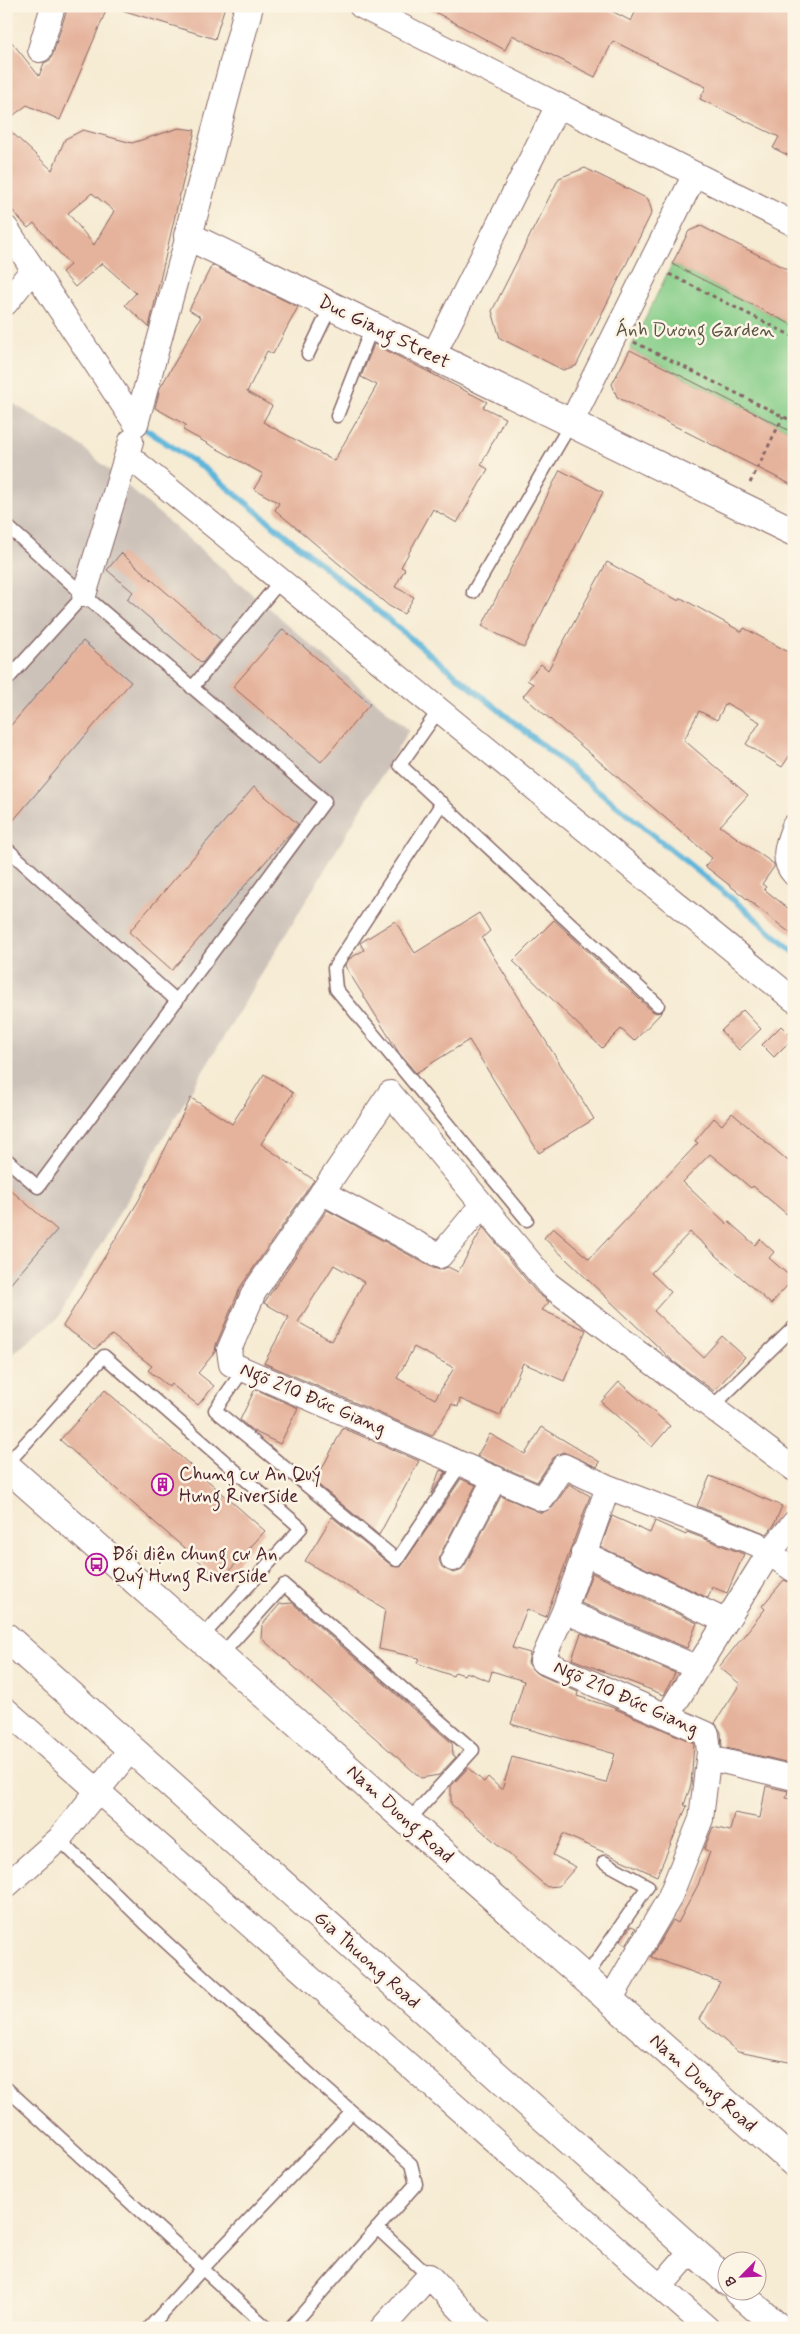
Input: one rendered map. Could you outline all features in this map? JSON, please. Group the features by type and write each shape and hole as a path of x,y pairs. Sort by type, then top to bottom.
{"street":[{"path":"40,50 53,6"},
{"path":"84,595 136,424 249,6"},
{"path":"362,6 794,224"},
{"path":"433,356 558,105"},
{"path":"571,424 695,174"},
{"path":"6,228 136,424"},
{"name":"Duc Giang Street","path":"188,236 794,532"},
{"path":"6,303 33,268"},
{"path":"127,455 794,1000"},
{"path":"794,826 786,848 786,857 794,874"},
{"name":"Ngõ 210 Đức Giang","path":"794,1468 548,1284 390,1093 254,1292 229,1350 231,1364 542,1499 564,1466 608,1487 582,1553 564,1610 542,1662 707,1734 710,1752 714,1759 794,1778"},
{"path":"322,1192 440,1256 482,1205"},
{"name":"Nam Duong Road","path":"6,1465 794,2164"},
{"path":"453,1559 495,1478"},
{"path":"608,1487 757,1544 794,1570"},
{"path":"667,1716 769,1553 794,1524"},
{"path":"582,1553 725,1621"},
{"path":"564,1610 696,1667"},
{"name":"Gia Thuong Road","path":"6,1637 718,2273"},
{"path":"6,1710 707,2328"},
{"path":"6,1886 59,1840 131,1749"},
{"path":"610,2000 670,1899 701,1819 710,1752"},
{"path":"660,2287 692,2250"},
{"path":"382,2328 429,2276 478,2328"},
{"path":"749,2302 779,2328"}],"lane":[{"path":"308,354 330,306"},
{"path":"337,416 372,327"},
{"path":"473,592 571,424"},
{"path":"6,525 84,595 325,802 38,1187 6,1160"},
{"path":"192,688 281,580"},
{"path":"6,681 84,595"},
{"path":"439,710 400,765 658,1005"},
{"path":"442,803 334,968 336,989 527,1220"},
{"path":"6,848 177,1001"},
{"path":"712,1407 794,1327"},
{"path":"6,1465 104,1356 301,1528 211,1647"},
{"path":"244,1369 215,1410 397,1560 461,1464"},
{"path":"211,1647 284,1585 473,1750 408,1822"},
{"path":"59,1840 144,1922 411,2164 416,2184 290,2328"},
{"path":"585,1978 648,1886 604,1862"},
{"path":"6,2088 267,2328"},
{"path":"149,2328 203,2268 352,2112"},
{"path":"377,2228 429,2276"}],"path":[{"path":"662,270 794,336"},
{"path":"627,338 794,422"},
{"path":"750,483 783,417"}],"shaded area":[{"path":"6,399 80,445 409,730 182,1106 58,1318 6,1359"}],"green space":[{"name":"Ánh Dương Garden","path":"672,264 794,326 794,433 630,350"}],"building":[{"path":"68,6 108,6 60,120 27,105 6,121 6,35 39,76 44,63 50,60 53,54"},
{"path":"123,6 225,6 215,39 122,10"},
{"path":"424,6 602,6 631,21 638,6 794,6 794,158 773,148 779,137 700,99 706,87 613,41 595,77 512,35 505,50"},
{"path":"6,127 52,170 65,139 83,130 132,143 179,128 195,130 149,327 125,305 136,293 102,263 75,287 62,272 70,265 34,223 28,228 6,203","holes":["92,193 114,211 94,245 68,213"]},
{"path":"585,168 648,199 652,212 576,366 563,370 500,338 492,311 559,178"},
{"path":"701,226 794,273 794,326 672,264 689,231"},
{"path":"212,265 298,307 273,354 267,351 247,392 272,406 263,422 334,461 377,385 361,377 374,344 487,402 483,407 505,418 481,465 488,469 457,523 433,509 401,567 405,569 395,587 414,597 404,614 389,606 275,510 279,503 254,489 263,474 183,430 186,425 155,408 160,388 201,317 189,310"},
{"path":"630,350 794,433 794,486 617,397 612,384"},
{"path":"560,470 603,492 524,648 482,626"},
{"path":"121,553 221,640 202,663 127,599 133,592 107,570"},
{"path":"607,562 679,601 681,598 742,632 744,628 794,655 794,749 782,767 746,744 760,722 726,703 717,720 699,711 684,740 748,795 720,826 774,864 774,867 762,884 766,887 764,889 794,913 794,936 705,866 712,858 523,696 533,684 527,680 541,664 548,670"},
{"path":"283,629 370,704 321,762 233,687"},
{"path":"83,641 131,682 6,829 6,731"},
{"path":"254,787 298,824 172,970 129,932"},
{"path":"479,913 490,931 482,938 594,1119 539,1153 469,1040 416,1073 399,1053 345,966 349,959 364,950 360,943 395,921 415,953"},
{"path":"554,920 652,1011 657,1013 663,1011 634,1041 621,1029 602,1048 513,961"},
{"path":"743,1010 761,1029 739,1050 721,1031"},
{"path":"781,1026 793,1038 774,1057 762,1045"},
{"path":"264,1074 293,1093 261,1144 314,1180 241,1286 216,1345 215,1352 198,1373 214,1386 198,1405 171,1384 169,1387 148,1370 152,1366 112,1335 95,1349 63,1326 139,1200 191,1098 232,1124"},
{"path":"732,1113 794,1166 794,1220 710,1154 683,1182 727,1224 729,1222 755,1245 760,1239 774,1252 769,1258 793,1279 771,1304 690,1232 651,1273 671,1292 654,1311 703,1357 722,1336 745,1357 714,1391 673,1361 544,1238 553,1228 589,1259 698,1143 695,1141 714,1118 722,1125"},
{"path":"6,1186 57,1230 6,1289"},
{"path":"327,1210 433,1268 440,1270 448,1267 458,1272 483,1227 537,1293 549,1302 542,1310 586,1330 564,1381 523,1363 500,1416 460,1399 458,1407 452,1404 432,1436 264,1363 289,1317 264,1303","holes":["334,1265 364,1282 332,1341 298,1322","414,1347 454,1368 435,1399 397,1378"]},
{"path":"619,1382 670,1426 652,1447 601,1402"},
{"path":"255,1389 298,1408 280,1444 253,1431 240,1420"},
{"name":"Chung cư An Quý Hưng Riverside","path":"105,1390 265,1531 221,1580 60,1440"},
{"path":"542,1427 600,1462 597,1467 563,1452 553,1458 537,1482 477,1456 490,1434 525,1454"},
{"path":"343,1428 419,1461 379,1535 315,1482"},
{"path":"440,1470 446,1472 431,1494"},
{"path":"710,1476 782,1506 774,1525 767,1534 697,1506"},
{"path":"461,1479 476,1485 439,1560 442,1567 453,1573 460,1571 465,1565 501,1496 542,1513 553,1507 569,1484 590,1496 546,1617 527,1609 512,1648 530,1653 528,1663 536,1673 578,1692 577,1696 611,1707 694,1743 691,1785 684,1805 687,1806 657,1876 563,1834 553,1855 576,1867 559,1886 547,1887 451,1804 451,1786 468,1768 484,1782 488,1777 502,1790 512,1757 606,1783 615,1754 511,1724 524,1681 492,1671 489,1681 466,1672 464,1675 455,1672 453,1676 417,1663 419,1658 379,1649 385,1609 305,1561 332,1517 392,1566 401,1567"},
{"path":"612,1516 650,1533 655,1521 686,1535 687,1532 744,1554 727,1593 712,1587 708,1598 601,1547"},
{"path":"592,1573 697,1623 687,1648 581,1603"},
{"path":"784,1580 794,1584 794,1764 722,1747 721,1732 715,1723 740,1684 719,1667 765,1609 762,1606"},
{"path":"292,1603 452,1743 453,1755 456,1757 439,1775 421,1778 261,1638 262,1625 280,1604"},
{"path":"581,1633 675,1673 664,1695 572,1659"},
{"path":"766,1786 788,1791 786,1798 794,1800 794,1920 789,1946 794,1947 794,2063 738,2052 699,2019 720,1982 651,1957 673,1920 678,1923 698,1885 710,1852 704,1849 713,1827 730,1831 734,1813 760,1818"},
{"path":"631,1926 636,1928 626,1945 620,1941"}],"waterway":[{"path":"147,430 205,469 742,907 794,952"}],"place":[{"name":"Chung cư An Quý Hưng Riverside","path":"163,1485"},
{"name":"Đối diện chung cư An Quý Hưng Riverside","path":"96,1565"}]}
